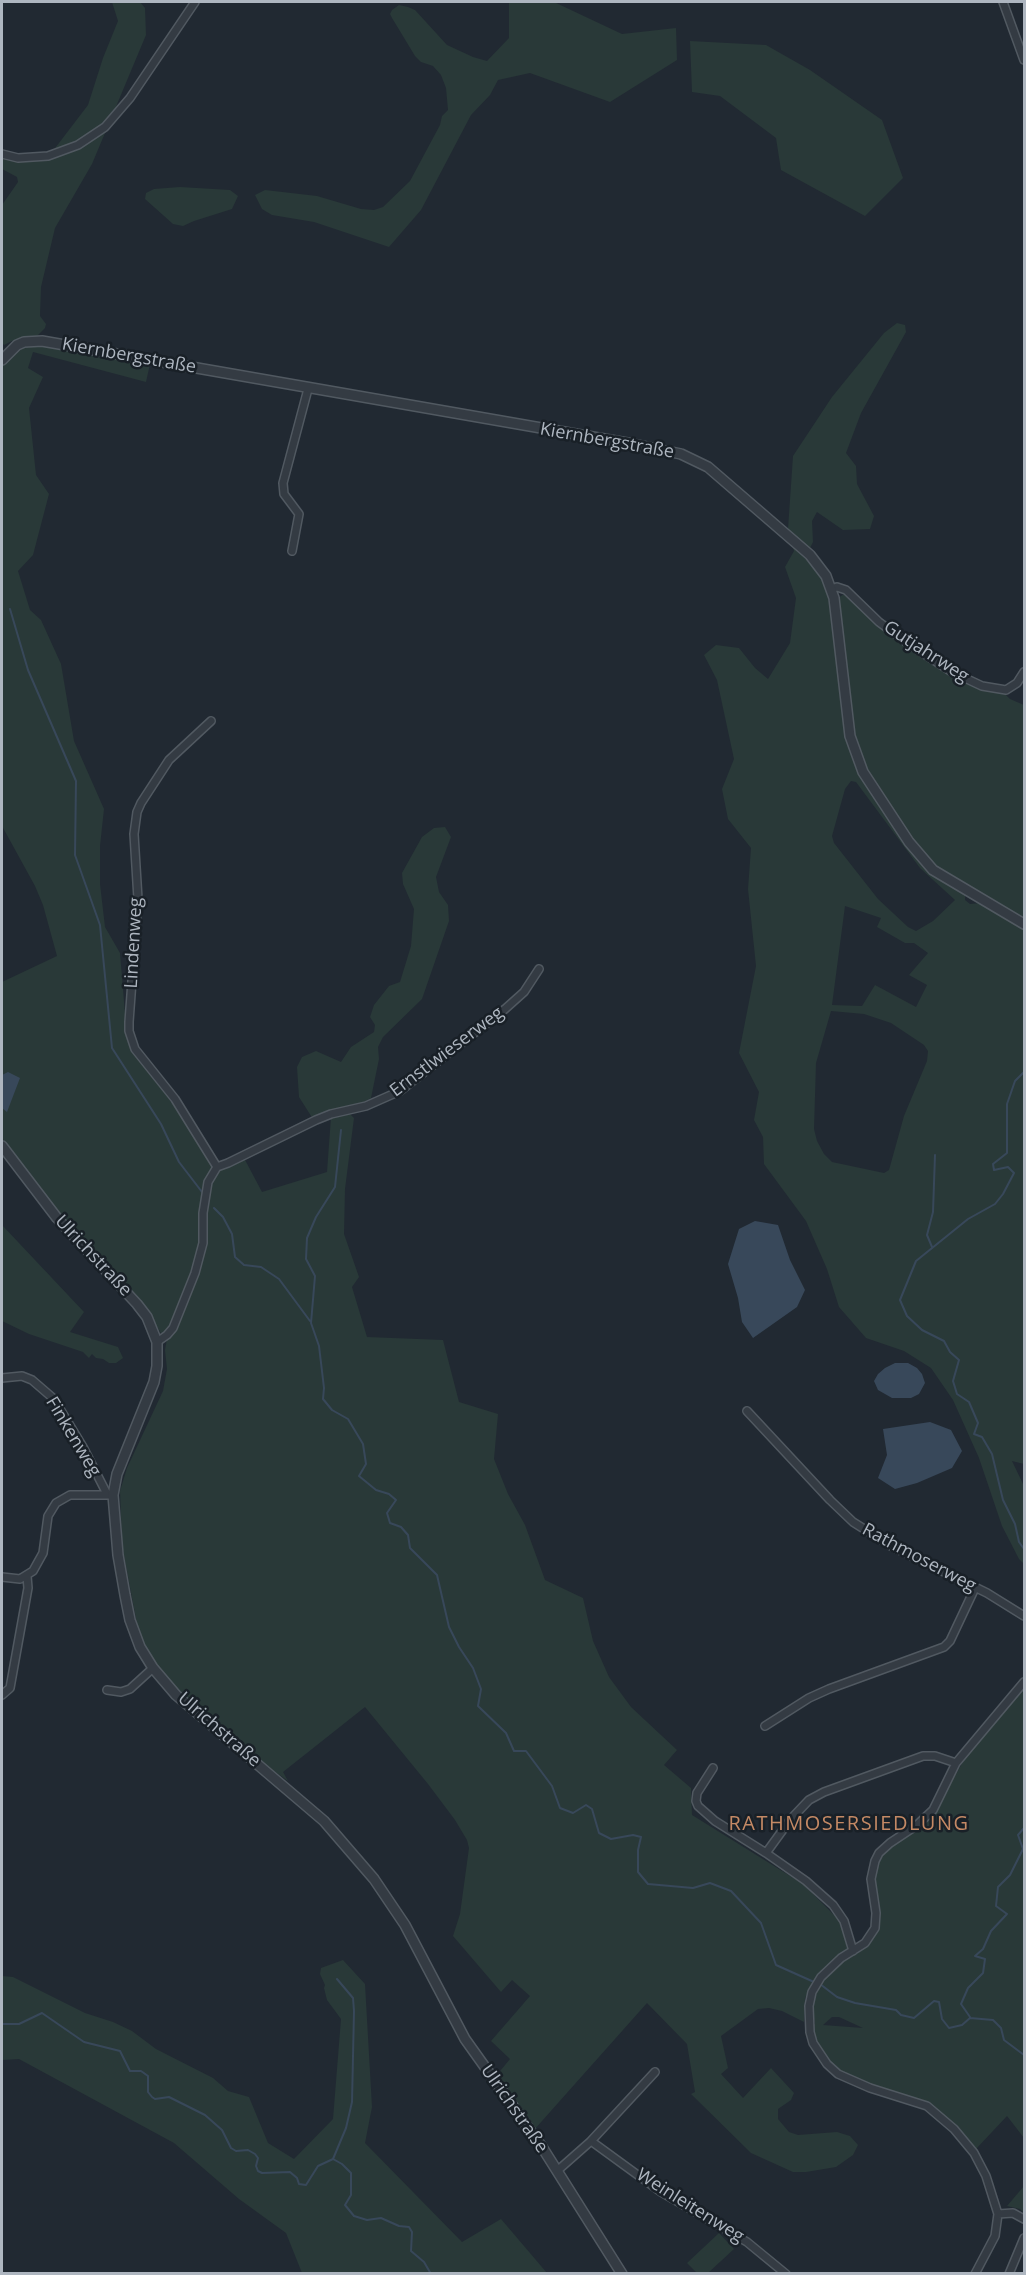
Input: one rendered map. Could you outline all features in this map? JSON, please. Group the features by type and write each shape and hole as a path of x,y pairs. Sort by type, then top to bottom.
{"street":[{"path":"2,154 18,158 48,156 78,145 105,127 130,98 195,2"},
{"path":"1002,2 1024,60"},
{"name":"Kiernbergstraße","path":"2,360 17,345 24,342 42,341 633,444 681,454 696,460 723,478 820,566 834,598 849,735 863,772 909,842 933,870 1024,924"},
{"path":"292,551 298,514 284,495 283,483 308,389"},
{"name":"Gutjahrweg","path":"831,589 837,586 846,590 879,622 906,642 952,672 982,686 1006,690 1017,683 1024,672"},
{"name":"Lindenweg","path":"211,721 170,760 137,812 134,834 138,899 129,1031 135,1049 174,1099 218,1167"},
{"name":"Ernstlwieserweg","path":"218,1167 316,1120 366,1106 400,1090 505,1009 524,992 539,969"},
{"name":"Ulrichstraße","path":"2,1146 57,1218 137,1304 147,1317 157,1341 157,1366 154,1382 110,1495 130,1620 140,1647 153,1668 177,1695 306,1804 356,1856 374,1879 405,1925 465,2039 529,2128 622,2274"},
{"path":"157,1341 162,1340 173,1328 195,1273 203,1244 203,1213 208,1182 218,1167"},
{"name":"Finkenweg","path":"2,1378 22,1377 32,1380 54,1400 110,1495"},
{"name":"Rathmoserweg","path":"747,1411 853,1522 891,1546 975,1588 1024,1616"},
{"path":"2,1578 20,1579 27,1576 39,1563 43,1553 48,1516 56,1503 70,1495 110,1495"},
{"path":"2,1695 10,1688 28,1588 27,1576"},
{"path":"765,1726 819,1693 944,1647 950,1641 975,1588"},
{"path":"107,1690 121,1692 130,1689 153,1668"},
{"path":"975,2274 995,2236 998,2214 978,2159 954,2129 927,2106 851,2081 827,2064 813,2043 810,2032 809,2006 812,1992 821,1977 832,1965 865,1943 871,1936 876,1921 871,1878 875,1861 885,1847 917,1825 933,1810 956,1763 1024,1682"},
{"path":"765,1853 790,1820 809,1800 824,1792 923,1756 935,1756 956,1763"},
{"path":"713,1768 697,1793 698,1806 715,1821 788,1868 833,1905 844,1921 853,1951"},
{"path":"557,2171 591,2141 655,2072"},
{"name":"Weinleitenweg","path":"591,2141 661,2192 747,2242 786,2274"},
{"path":"998,2214 1013,2213 1024,2219"},
{"path":"1009,2274 1024,2238"}],"shaded area":[{"path":"112,2 140,2 145,8 146,35 92,164 55,228 41,287 40,316 46,324 45,328 36,337 12,341 4,345 2,343 2,205 18,182 17,177 2,169 2,158 19,162 46,160 88,105 118,21"},
{"path":"509,2 554,2 622,34 676,28 677,60 610,102 530,73 498,80 490,95 471,115 421,210 389,247 314,222 272,215 262,209 255,195 265,190 317,196 361,209 374,210 383,207 410,181 440,125 442,116 448,110 446,88 441,75 433,66 421,62 415,56 390,14 392,10 399,5 415,10 447,45 487,61 509,38"},
{"path":"690,41 766,45 810,70 882,120 903,178 865,216 781,170 776,138 720,96 692,92"},
{"path":"180,187 230,190 238,196 232,209 183,226 173,224 145,199 146,193 154,189"},
{"path":"897,323 905,325 906,332 861,413 846,453 856,466 857,484 874,516 870,529 843,530 817,512 812,521 813,542 807,554 819,568 828,592 847,742 865,783 903,839 965,895 965,900 970,904 981,903 1024,927 1024,1464 1012,1461 1024,1486 1024,1564 1019,1559 1002,1526 979,1458 953,1400 931,1368 904,1351 866,1338 839,1307 827,1269 806,1221 764,1164 763,1137 754,1120 759,1092 739,1053 756,966 748,889 751,848 728,819 722,789 734,759 717,680 704,655 716,645 739,648 755,668 768,679 790,643 796,598 785,567 794,551 788,529 793,456 832,397 884,333","holes":["851,781 856,782 920,868 955,900 933,921 916,931 908,927 878,899 834,843 832,836 845,789","845,906 881,918 877,927 905,943 914,943 928,953 909,975 927,985 916,1007 875,985 862,1006 832,1005","831,1011 864,1014 891,1023 924,1045 928,1051 927,1061 904,1116 889,1170 884,1173 832,1162 824,1154 814,1129 816,1063"]},
{"path":"35,345 150,364 146,382 33,352 28,368 43,377 29,408 36,475 49,494 33,555 18,571 30,610 41,620 61,664 74,741 104,809 100,846 100,884 105,927 120,953 127,1038 134,1053 192,1129 214,1166 244,1158 262,1192 327,1172 331,1117 349,1113 354,1118 345,1189 344,1234 359,1277 352,1287 367,1337 443,1340 459,1402 498,1414 494,1459 508,1494 525,1525 545,1580 583,1598 593,1641 609,1677 631,1707 677,1750 664,1765 691,1788 692,1815 803,1884 841,1922 847,1948 851,1951 823,1971 813,1984 805,1998 804,2022 782,2011 769,2008 758,2009 721,2036 728,2068 721,2074 743,2098 771,2068 794,2093 791,2100 778,2109 778,2119 789,2132 798,2135 837,2132 850,2136 858,2145 853,2155 836,2167 793,2172 751,2153 691,2094 695,2092 687,2044 647,2003 534,2130 496,2076 510,2059 491,2041 530,1996 512,1980 501,1992 453,1936 460,1914 469,1848 455,1820 428,1784 365,1707 283,1772 288,1781 256,1758 186,1699 163,1674 144,1645 137,1624 122,1545 120,1491 127,1468 163,1391 167,1369 165,1350 167,1339 124,1282 82,1241 50,1205 2,1138 2,982 57,956 43,905 35,886 2,826 2,366 17,349"},
{"path":"844,594 877,623 983,689 1004,693 1010,699 1024,705 1024,920 933,865 911,840 871,778 853,738 838,598"},
{"path":"445,827 451,837 436,877 439,892 448,905 449,921 422,999 383,1037 378,1047 379,1059 371,1098 357,1106 326,1112 313,1119 299,1097 297,1067 302,1057 316,1051 341,1062 351,1047 374,1032 375,1025 370,1017 374,1005 389,986 400,982 411,946 414,909 403,884 402,873 422,837 434,828"},
{"path":"2,1225 84,1312 70,1332 118,1347 123,1358 116,1363 109,1363 92,1354 89,1358 83,1352 29,1334 2,1321"},
{"path":"1024,1686 1024,2138 1007,2116 976,2149 962,2132 931,2105 855,2079 833,2066 815,2041 811,2024 815,2024 812,2011 814,1999 824,1978 841,1959 865,1946 873,1938 876,1928 874,1877 878,1861 892,1845 935,1812 965,1758","holes":["832,2017 839,2017 863,2028 823,2025"]},
{"path":"343,1960 365,1984 372,2107 365,2143 462,2242 501,2219 547,2273 302,2273 286,2233 239,2199 174,2143 19,2059 2,2060 2,1976 13,1977 85,2013 132,2031 156,2049 213,2078 228,2091 249,2097 268,2143 294,2159 333,2119 341,2019 327,2000 325,1985 320,1974 321,1968"},
{"path":"1024,2186 1024,2213 1020,2209 1007,2206"},
{"path":"719,2233 734,2249 708,2273 697,2273 687,2263"}],"water":[{"path":"8,1072 20,1078 7,1112 2,1108 2,1075"},
{"path":"755,1221 778,1225 790,1260 805,1290 797,1307 753,1338 742,1322 728,1264 739,1229"},
{"path":"895,1363 908,1363 922,1374 925,1383 919,1394 911,1398 892,1398 878,1390 874,1381 878,1374"},
{"path":"930,1422 951,1430 962,1451 952,1468 917,1483 895,1489 878,1478 887,1455 883,1429"}],"waterway":[{"path":"10,609 28,670 76,781 75,855 100,925 112,1048 161,1124 179,1162 202,1192"},
{"path":"1024,1072 1015,1081 1007,1104 1007,1153 993,1164 994,1170 1008,1167 1014,1173 1003,1194 995,1204 968,1219 916,1261 900,1300 907,1316 922,1330 944,1341 950,1352 959,1360 953,1381 957,1394 969,1402 978,1423 974,1434 982,1437 992,1454 1003,1500 1015,1524 1019,1542 1024,1549"},
{"path":"341,1130 335,1187 316,1217 307,1238 306,1259 315,1276 311,1323 319,1346 324,1388 323,1399 332,1410 348,1419 363,1444 366,1464 359,1476 376,1490 389,1494 396,1500 387,1513 390,1523 401,1527 408,1535 410,1548 437,1575 449,1627 473,1668 481,1689 478,1706 506,1733 514,1751 526,1751 552,1786 560,1808 573,1813 586,1805 592,1809 599,1833 611,1839 633,1835 641,1837 638,1850 638,1872 648,1884 693,1888 710,1883 731,1891 761,1923 776,1965 814,1982"},
{"path":"932,1247 927,1235 933,1212 935,1155"},
{"path":"214,1208 223,1217 232,1234 235,1257 244,1265 261,1267 279,1279 310,1321"},
{"path":"970,2017 961,2004 968,1988 983,1973 985,1959 975,1956 983,1949 991,1931 1007,1914 996,1906 998,1887 1010,1875 1023,1849 1018,1835 1024,1828"},
{"path":"337,1979 353,1998 354,2011 352,2102 346,2128 333,2159 351,2173 351,2195 345,2205 354,2216 367,2220 381,2218 399,2226 409,2227 412,2232 411,2251 424,2262 431,2274"},
{"path":"820,1984 837,1997 855,2003 896,2010 901,2015 914,2018 934,2001 939,2002 942,2019 949,2028 962,2025 970,2018 993,2020 1001,2028 1004,2040 1024,2055"},
{"path":"2,2024 19,2024 42,2013 84,2042 120,2051 130,2071 141,2071 148,2076 148,2092 152,2097 155,2099 169,2097 205,2115 222,2130 231,2148 236,2151 248,2150 255,2154 258,2158 256,2166 262,2173 290,2172 297,2178 299,2184 306,2185 318,2166 333,2159"}],"district":[{"name":"RATHMOSERSIEDLUNG","path":"849,1824"}]}
